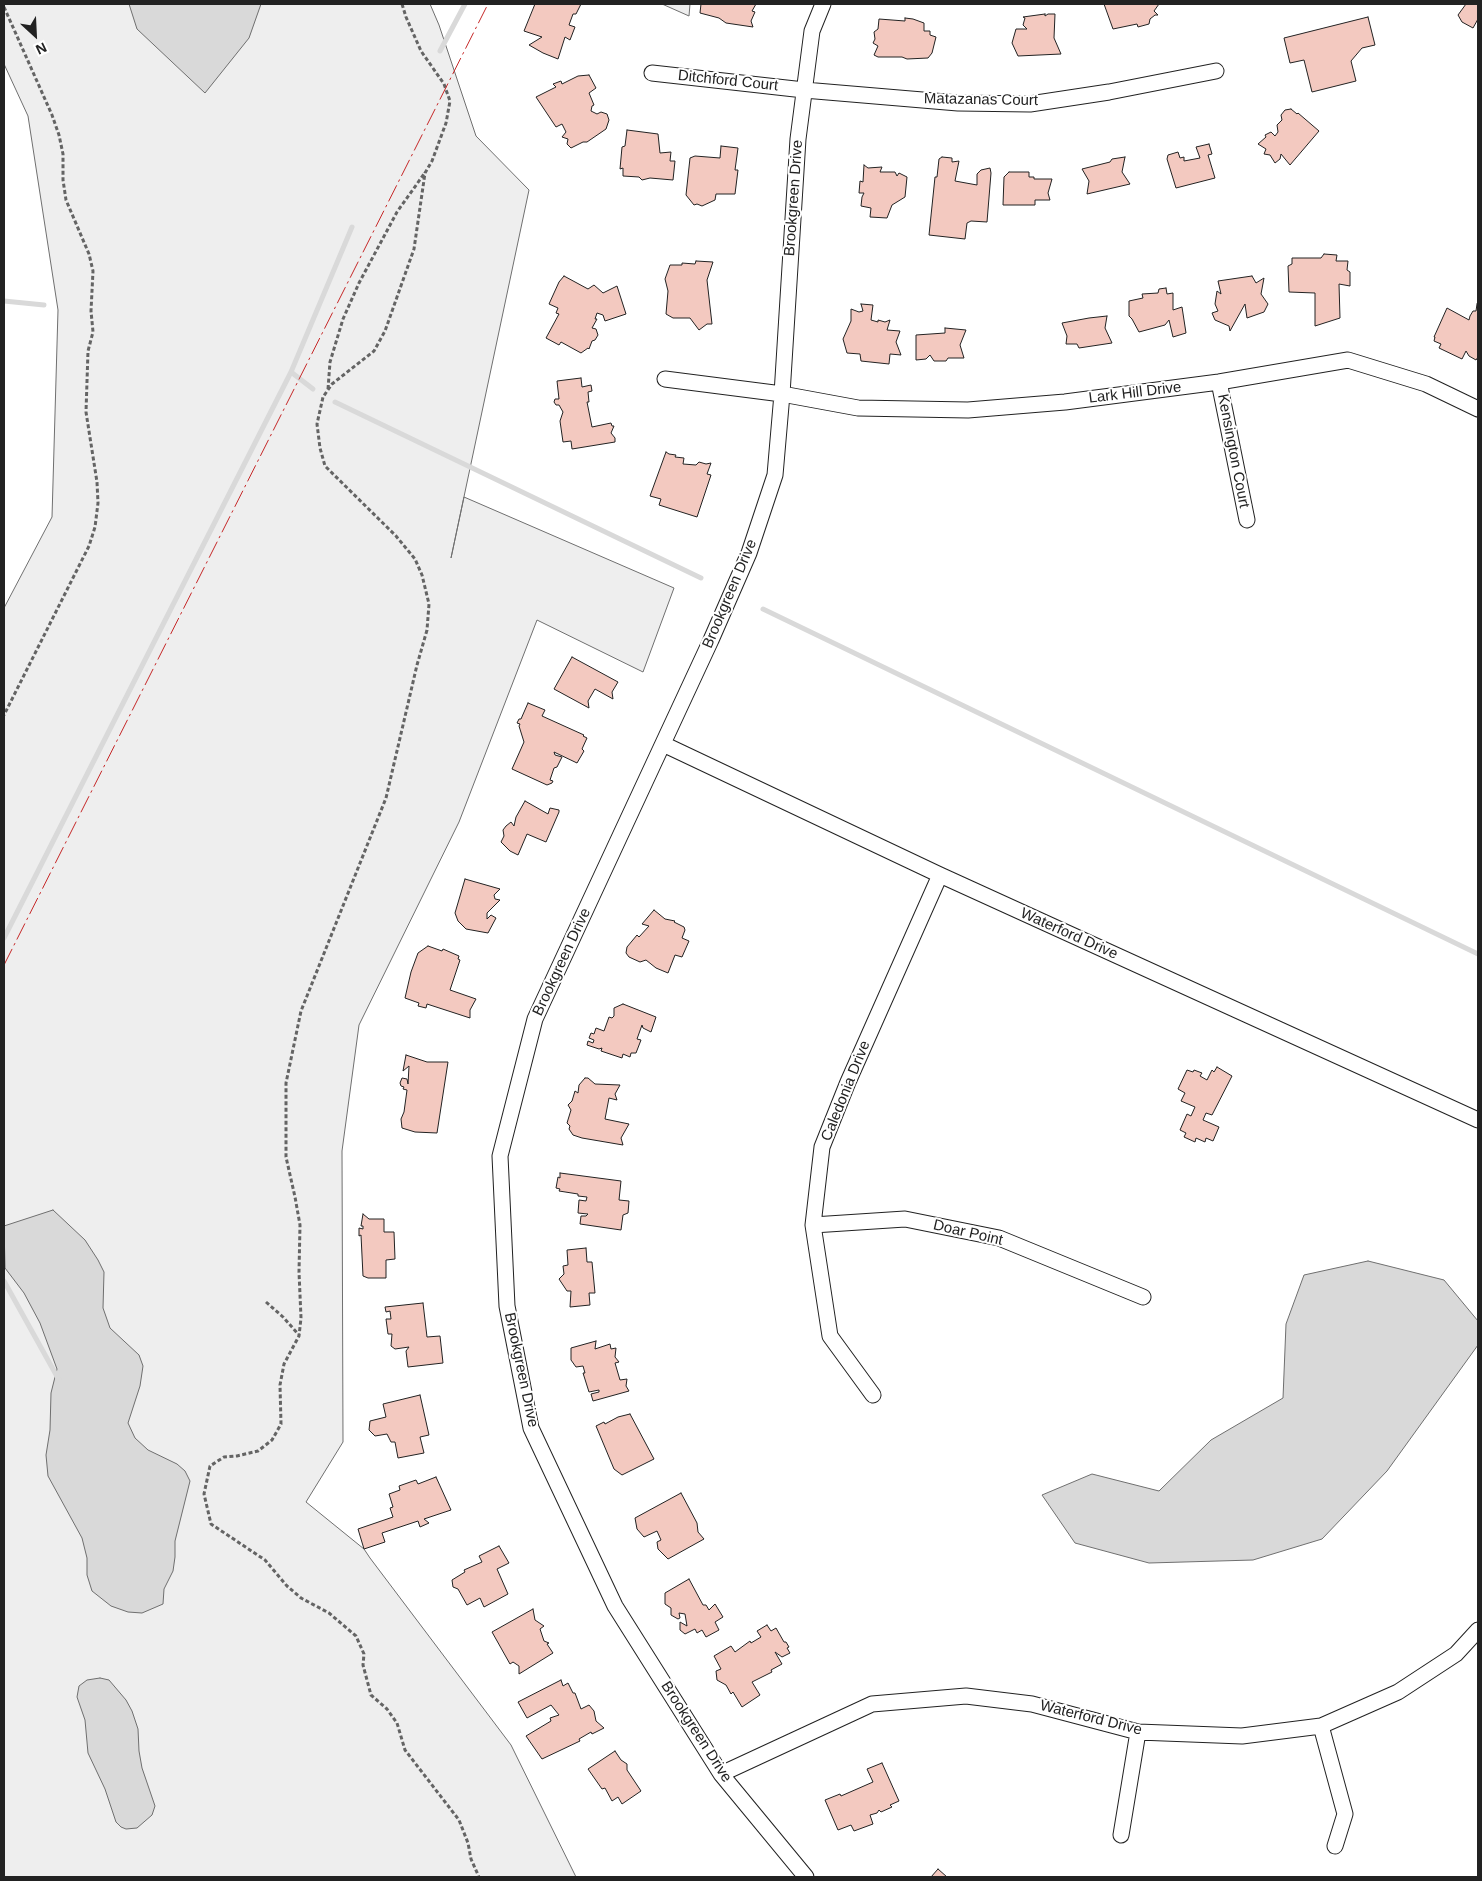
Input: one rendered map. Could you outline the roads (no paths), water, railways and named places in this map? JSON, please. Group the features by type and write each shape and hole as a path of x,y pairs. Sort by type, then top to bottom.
{"street":[{"name":"Brookgreen Drive","path":"806,1877 721,1774 615,1606 532,1428 507,1306 500,1156 535,1019 663,744 749,553 775,475 798,139 812,31 823,4"},
{"name":"Matazanas Court","path":"804,90 958,103 1030,104 1109,92 1216,71"},
{"name":"Ditchford Court","path":"652,73 804,90"},
{"name":"Lark Hill Drive","path":"665,379 782,394 858,408 968,410 1065,402 1219,382 1348,360 1426,384 1478,409"},
{"name":"Kensington Court","path":"1219,382 1247,520"},
{"name":"Waterford Drive","path":"663,744 940,875 1478,1120"},
{"name":"Caledonia Drive","path":"873,1395 830,1336 813,1225 822,1148 848,1082 940,875"},
{"name":"Doar Point","path":"813,1225 905,1218 999,1238 1143,1297"},
{"name":"Waterford Drive","path":"721,1774 872,1704 966,1696 1032,1704 1138,1732 1242,1736 1321,1726 1398,1692 1456,1654 1478,1630"},
{"path":"1321,1726 1344,1814 1335,1846"},
{"path":"1121,1835 1138,1732"}],"waterway":[{"path":"440,51 465,4"},
{"path":"4,938 291,372 352,227"},
{"path":"4,301 44,305"},
{"path":"291,372 313,389"},
{"path":"335,402 701,578"},
{"path":"763,609 1478,954"},
{"path":"4,1281 59,1380"}]}
